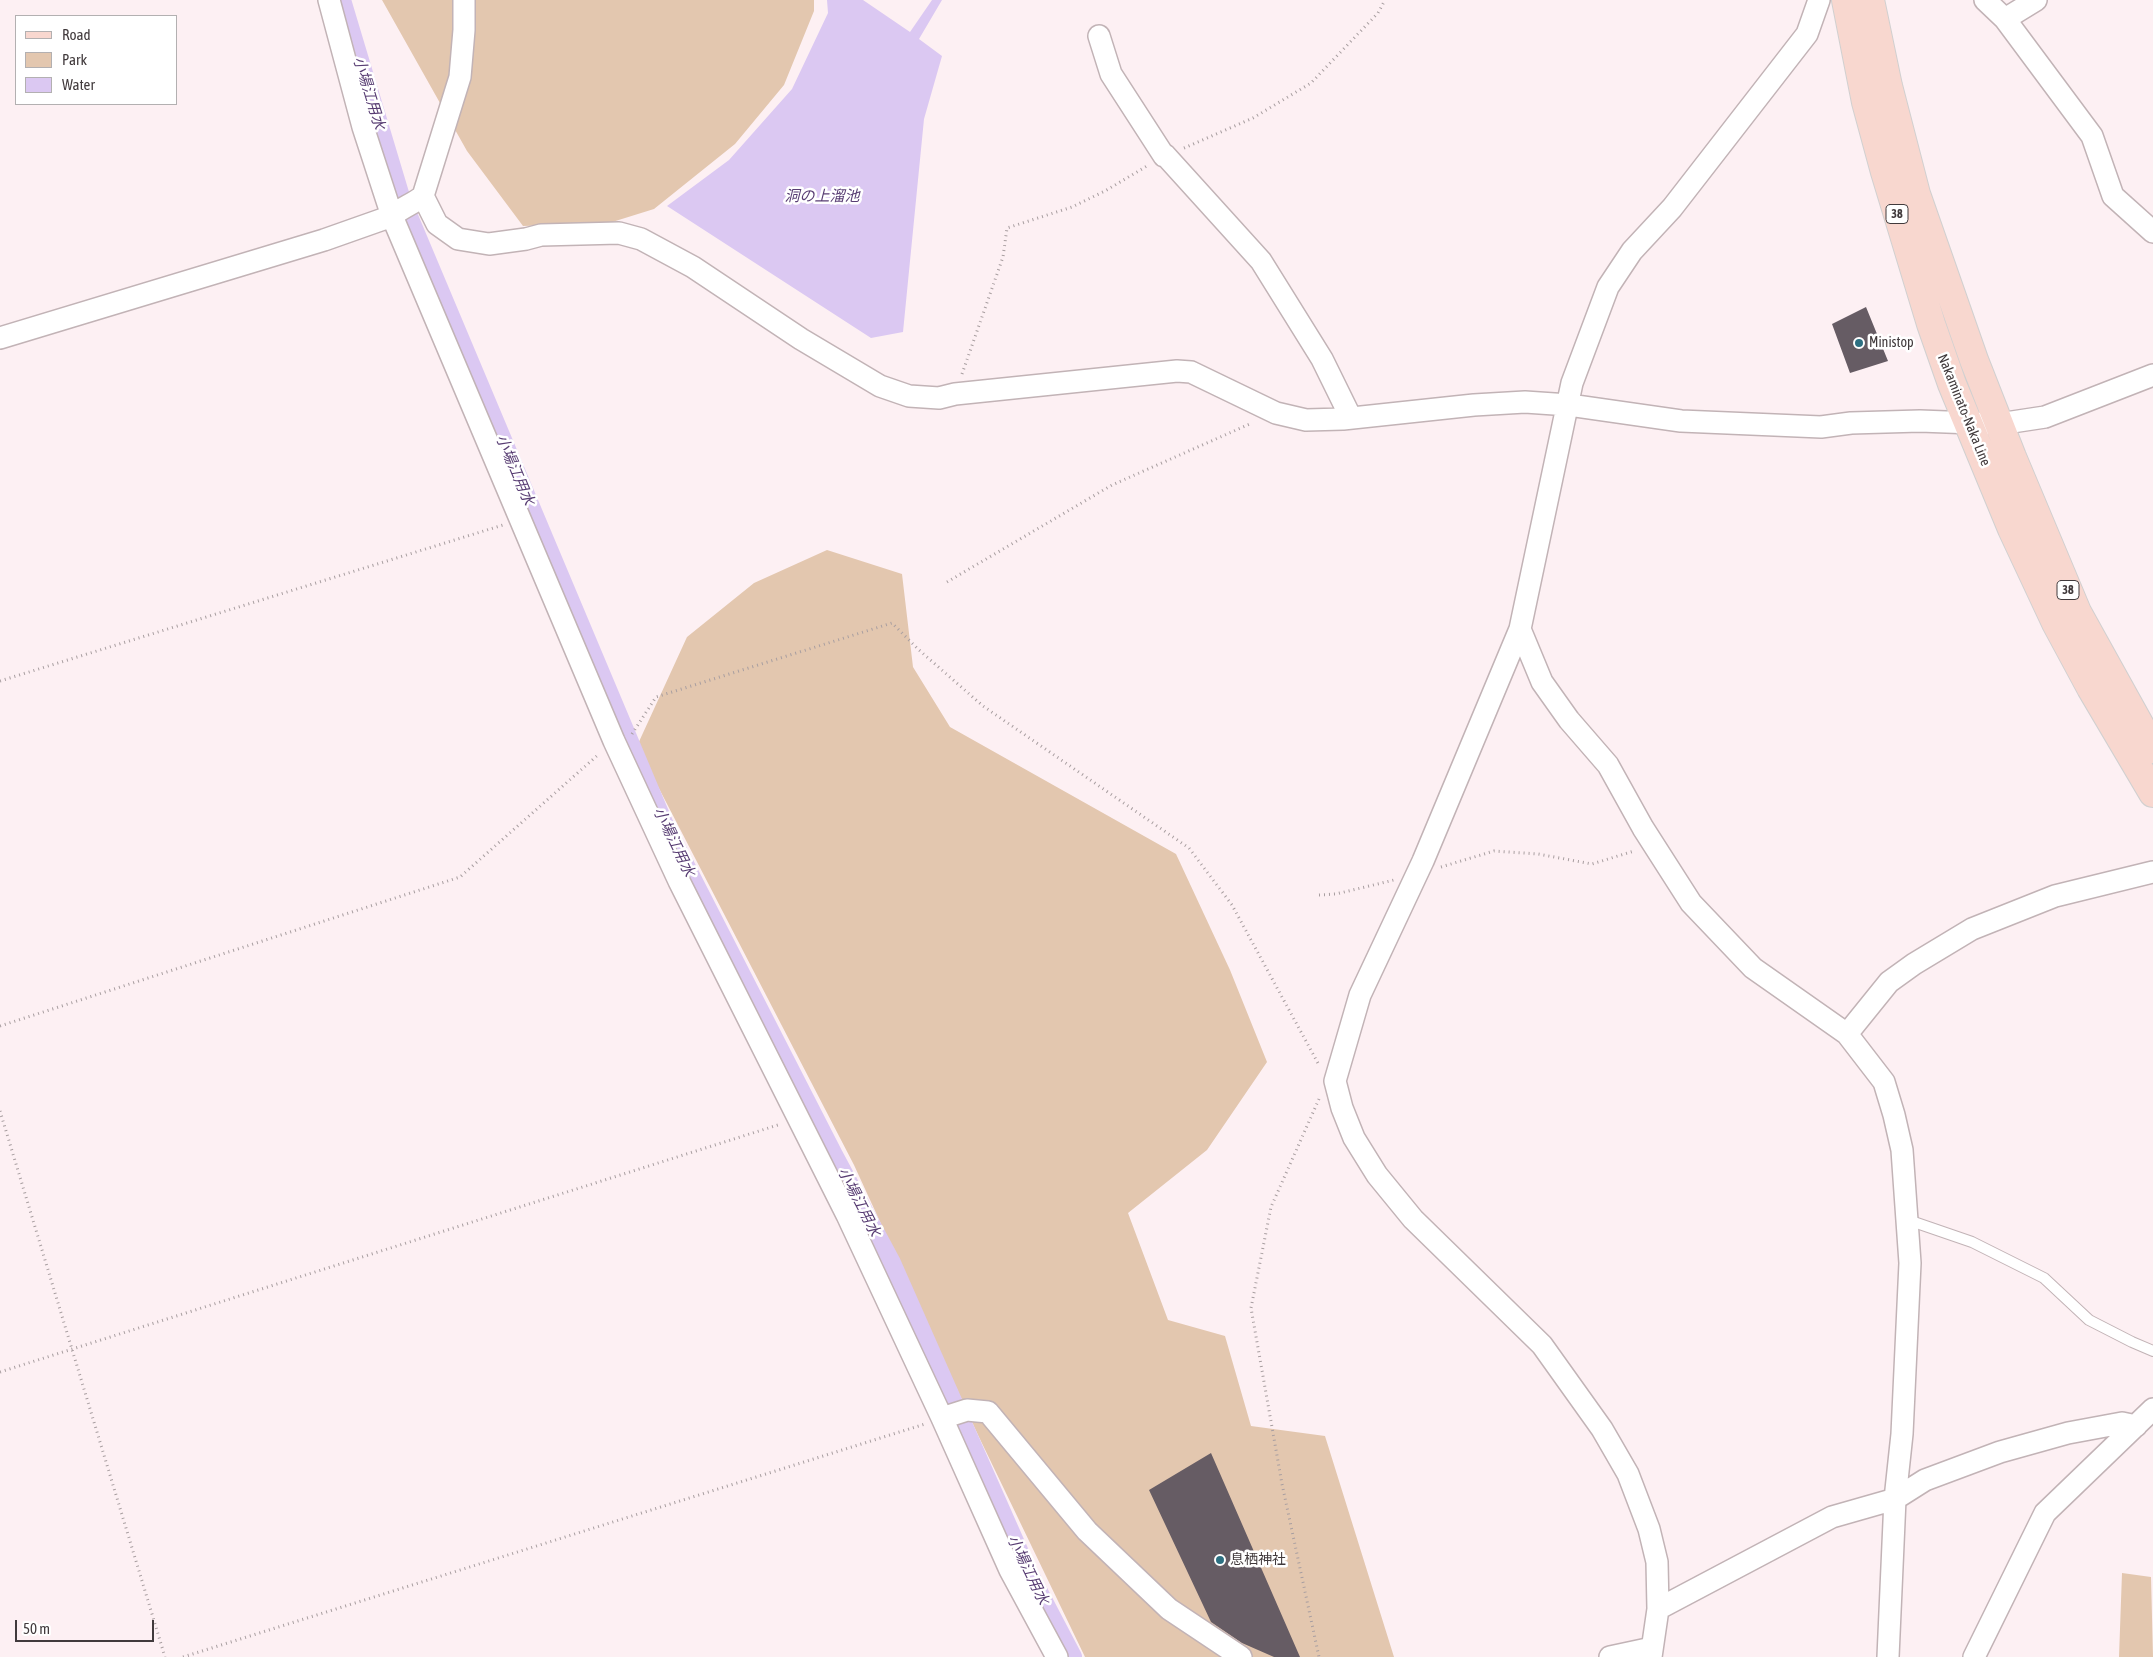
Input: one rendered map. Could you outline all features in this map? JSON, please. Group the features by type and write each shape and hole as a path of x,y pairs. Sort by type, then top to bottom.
{"main road":[{"name":"Nakaminato-Naka Line","path":"1846,0 1866,102 1885,172 1931,324 1952,384 2012,529 2056,623 2091,688 2153,793"},
{"name":"Nakaminato-Naka Line","path":"1870,0 1888,86 1916,194 1957,316 1999,424 2077,612 2153,749"}],"street":[{"path":"329,0 363,127 406,207 521,520 623,737 678,881 954,1415 1010,1570 1057,1657"},
{"path":"0,338 324,240 406,207 460,77 464,30 464,0"},
{"path":"1610,1657 1652,1652 1658,1609 1657,1562 1650,1529 1628,1474 1602,1429 1542,1345 1414,1219 1377,1175 1354,1138 1331,1080 1360,995 1417,874 1520,629 1572,383 1608,287 1632,251 1672,208 1807,34 1819,0"},
{"path":"1985,0 2005,19 2092,136 2113,196 2153,232"},
{"path":"2005,19 2036,0"},
{"path":"1099,36 1111,74 1164,156 1166,155 1261,262 1322,359 1351,418"},
{"path":"406,207 437,224 458,239 489,244 541,235 619,233 641,239 693,267 801,339 880,386 909,396 939,398 955,394 1177,371 1191,372 1276,413 1306,420 1351,418 1474,405 1525,402 1682,421 1821,428 1851,423 1920,420 1999,424 2046,418 2153,375"},
{"path":"1520,629 1542,682 1569,720 1608,765 1654,845 1691,903 1753,968 1847,1034 1884,1082 1902,1150 1910,1263 1903,1424 1894,1499 1888,1657"},
{"path":"1847,1034 1889,982 1914,964 1972,929 2055,896 2153,872"},
{"path":"1974,1657 2045,1513 2153,1409"},
{"path":"954,1415 988,1412 1087,1531 1169,1609 1240,1657"},
{"path":"1658,1609 1832,1516 1894,1499 1925,1480 2000,1452 2068,1433 2122,1423 2136,1426"}],"lane":[{"path":"1908,1220 1972,1242 2044,1278 2089,1320 2153,1351"}],"path":[{"path":"955,394 1002,257 1007,228 1072,207 1105,191 1164,156 1253,118 1311,82 1378,13 1385,0"},
{"path":"946,582 1112,485 1276,413"},
{"path":"0,681 521,520"},
{"path":"0,1026 460,877 623,737 656,697 892,623 919,650 982,706 1189,848 1232,905 1331,1080 1270,1206 1251,1308 1282,1484 1319,1657"},
{"path":"1319,895 1336,894 1417,874 1494,851 1538,854 1592,864 1654,845"},
{"path":"0,1110 165,1657"},
{"path":"0,1372 799,1118"},
{"path":"183,1657 954,1415"}],"green space":[{"path":"382,0 814,0 814,11 784,85 735,144 654,209 609,223 523,226 467,151"},
{"path":"827,550 902,574 913,667 950,727 1176,854 1230,970 1267,1062 1207,1150 1128,1213 1168,1320 1225,1336 1251,1426 1325,1436 1394,1657 1085,1657 978,1435 854,1165 637,746 687,637 754,583"},
{"path":"2122,1573 2151,1577 2153,1657 2119,1657"}],"water":[{"name":"洞の上溜池","path":"827,0 863,0 910,32 932,0 942,0 919,39 942,56 924,119 903,332 871,338 667,206 729,160 792,89 828,13"}],"building":[{"name":"Ministop","path":"1866,307 1888,361 1850,373 1832,324"},
{"name":"息栖神社","path":"1211,1453 1300,1657 1274,1657 1242,1643 1211,1622 1149,1490"}],"waterway":[{"name":"小場江用水","path":"341,0 401,200 663,823 833,1155 891,1263 1028,1573 1072,1657"}],"place":[{"name":"Ministop","path":"1859,343"},
{"name":"息栖神社","path":"1220,1560"}]}
